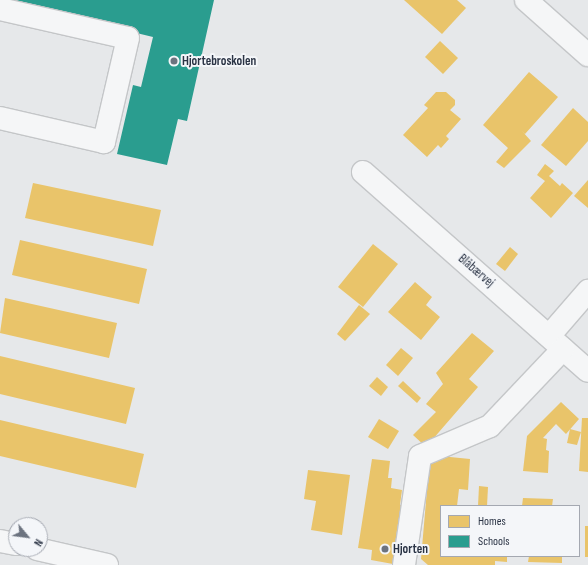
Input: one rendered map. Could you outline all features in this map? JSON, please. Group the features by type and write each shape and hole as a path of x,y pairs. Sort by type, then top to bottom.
{"street":[{"path":"526,0 588,55"},
{"path":"0,9 128,38 104,142 0,118"},
{"name":"Blåbærvej","path":"363,172 588,371"},
{"path":"404,565 420,456 490,426 556,342 588,291"},
{"path":"48,552 107,565"}],"building: Homes":[{"path":"404,0 457,0 466,8 442,34"},
{"path":"440,41 458,58 443,74 425,57"},
{"path":"529,72 558,97 525,134 522,131 531,141 504,168 496,162 508,148 483,125"},
{"path":"436,92 446,92 455,100 455,105 450,110 461,119 446,136 449,139 441,148 438,145 427,157 403,135 428,108 424,105"},
{"path":"573,108 588,122 588,141 566,166 541,145"},
{"path":"545,164 554,171 549,176 560,186 562,183 573,193 551,218 530,198 545,181 537,175"},
{"path":"588,180 588,208 574,196"},
{"path":"33,183 161,210 153,246 25,218"},
{"path":"20,240 147,269 139,304 12,275"},
{"path":"373,244 398,264 363,307 338,287"},
{"path":"510,247 518,254 505,271 496,264"},
{"path":"415,282 432,297 426,305 440,317 421,340 388,312"},
{"path":"5,298 117,323 109,358 0,333"},
{"path":"359,305 370,314 345,341 337,334"},
{"path":"472,333 494,351 469,379 478,387 426,447 413,435 436,412 426,404 443,384 436,373"},
{"path":"401,348 413,358 398,376 386,365"},
{"path":"0,356 135,388 126,424 0,394"},
{"path":"377,377 388,387 381,396 369,386"},
{"path":"403,381 421,398 417,403 398,386"},
{"path":"561,402 579,419 566,434 556,424 543,438 547,439 546,450 549,451 548,473 523,471 527,436"},
{"path":"582,418 588,418 588,472 579,471"},
{"path":"379,419 399,431 388,449 368,437"},
{"path":"0,420 144,454 136,488 0,456"},
{"path":"570,429 581,432 577,445 567,443"},
{"path":"430,455 470,459 468,490 459,489 457,505 440,505 440,557 507,557 507,562 495,561 495,565 428,565 421,559"},
{"path":"372,459 390,461 388,478 392,478 391,488 402,490 400,505 403,505 393,564 371,560 372,550 358,548"},
{"path":"308,470 350,475 342,535 311,530 316,501 304,499"},
{"path":"479,486 488,487 487,505 478,505"},
{"path":"523,498 553,499 552,505 522,505"},
{"path":"585,526 588,526 588,557 585,557"},
{"path":"529,557 562,557 562,563 528,562"}],"building: Schools":[{"name":"Hjortebroskolen","path":"0,0 214,0 187,121 178,119 167,165 117,154 133,85 141,87 153,37"}],"place":[{"name":"Hjortebroskolen","path":"174,61"},
{"name":"Hjorten","path":"385,549"}]}
